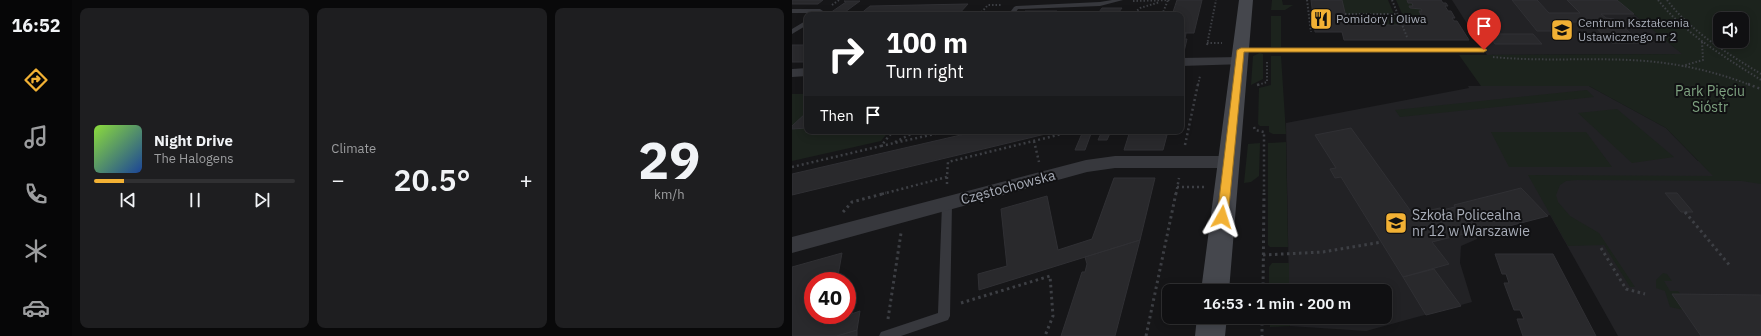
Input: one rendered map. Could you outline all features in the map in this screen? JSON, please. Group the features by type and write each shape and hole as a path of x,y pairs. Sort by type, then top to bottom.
{"street":[{"path":"1216,284 1246,0"},
{"path":"1184,61 1241,51"},
{"path":"792,73 804,72"},
{"name":"Częstochowska","path":"792,245 1096,164 1115,162 1229,162"},
{"path":"1210,336 1211,324"}],"lane":[{"path":"1013,12 1016,8 1023,6 1100,4 1119,0"},
{"path":"792,11 820,11 819,12"},
{"path":"792,32 804,24"},
{"path":"1241,51 1484,50"},
{"path":"885,336 944,316 947,204"}],"path":[{"path":"1119,0 1169,0 1163,12"},
{"path":"1135,12 1140,8 1164,0"},
{"path":"1206,48 1216,0"},
{"path":"1307,0 1311,32"},
{"path":"1392,0 1408,40"},
{"path":"1658,0 1682,25 1702,41 1761,80"},
{"path":"1667,0 1681,16 1711,41 1761,74"},
{"path":"1345,14 1398,14"},
{"path":"1680,66 1703,60 1702,41"},
{"path":"1207,43 1241,51"},
{"path":"1254,86 1267,82 1268,50"},
{"path":"1488,57 1534,60 1630,60 1680,66 1725,76 1761,89"},
{"path":"1146,336 1181,162 1201,73"},
{"path":"1252,125 1255,130 1264,132 1263,284"},
{"path":"881,146 891,134"},
{"path":"891,144 911,134"},
{"path":"792,167 935,134"},
{"path":"840,215 852,202 947,177 948,162 1062,134"},
{"path":"1177,187 1206,187"},
{"path":"1685,212 1731,267"},
{"path":"885,336 901,233"},
{"path":"1263,255 1296,254 1356,248 1382,242"},
{"path":"1600,248 1626,289 1645,294"},
{"path":"958,304 1050,276 1053,316 1045,336"},
{"path":"1262,324 1262,336"}],"shaded area":[{"name":"Centrum Kształcenia Ustawicznego nr 2","path":"1452,0 1617,0 1683,54 1487,55"},
{"path":"1468,86 1589,86 1666,128 1698,161 1761,145 1761,336 1618,336 1550,215 1477,234 1477,239 1461,246 1460,263 1472,302 1392,324 1392,284 1289,284 1286,123 1469,88"},
{"path":"1290,324 1392,324 1366,331 1290,326"}],"green space":[{"path":"1272,0 1282,0 1283,5 1293,5 1285,10 1271,10"},
{"path":"1341,0 1388,0 1394,14 1345,14"},
{"path":"1396,0 1407,0 1408,3 1412,3 1413,6 1409,6 1421,9 1422,11 1419,11 1426,25 1407,25"},
{"name":"Park Pięciu Sióstr","path":"1617,0 1761,0 1761,184 1742,181 1577,180 1566,181 1560,185 1556,195 1558,202 1570,216 1599,233 1635,287 1630,287 1604,245 1568,246 1528,175 1713,176 1666,128 1589,86 1481,86 1459,55 1682,54"},
{"path":"1271,16 1281,16 1281,47 1271,47"},
{"path":"1345,16 1395,16 1399,25 1353,25 1351,21 1347,21"},
{"path":"1260,53 1263,54 1263,79 1251,85 1253,56"},
{"path":"1271,56 1281,56 1286,134 1273,134 1269,132 1269,126 1260,126 1258,124 1259,88 1271,85"},
{"path":"1587,90 1594,97 1400,117 1395,110"},
{"path":"792,94 804,94 804,134 887,134 881,141 792,161"},
{"path":"1617,109 1674,157 1632,163 1578,113"},
{"path":"1491,132 1586,132 1612,167 1509,167"},
{"path":"1286,142 1288,247 1270,247 1268,245 1268,143"},
{"path":"1260,143 1259,176 1251,182 1244,183 1248,144"},
{"path":"1272,263 1289,263 1289,284 1269,284 1269,267"},
{"path":"1663,273 1667,274 1672,281 1664,281 1670,291 1678,291 1681,295 1672,295 1684,310 1670,307 1665,291 1656,288 1656,280"},
{"path":"1270,324 1290,324 1290,326 1270,327"}],"building":[{"path":"792,0 823,0 818,4 792,4"},
{"path":"1177,0 1202,0 1194,33 1184,33 1184,12 1173,12"},
{"path":"1311,0 1342,0 1347,21 1351,21 1353,25 1426,25 1419,11 1422,11 1421,9 1410,8 1409,6 1413,6 1412,3 1408,3 1407,0 1441,0 1443,3 1446,3 1448,6 1445,6 1448,11 1451,11 1455,18 1452,18 1454,21 1457,21 1469,40 1344,40 1342,32 1315,32"},
{"path":"1512,0 1537,0 1549,13 1580,13 1567,0 1617,0 1634,14 1601,14 1606,18 1614,19 1642,43 1612,43 1590,22 1557,22 1566,31 1537,31"},
{"path":"844,1 860,1 845,12 831,12 846,2"},
{"path":"968,4 961,12 863,12 870,6"},
{"path":"1102,8 1122,8 1119,12 1099,12"},
{"path":"1025,11 1057,11 1056,12"},
{"path":"1184,33 1186,33 1185,39 1187,39 1184,52"},
{"path":"1488,34 1533,34 1542,44 1495,44"},
{"path":"792,45 804,45 804,62 792,62"},
{"path":"804,115 804,128 792,129 792,126"},
{"path":"1351,128 1415,217 1428,214 1426,211 1455,207 1454,205 1521,188 1548,216 1478,234 1476,231 1432,242 1449,264 1403,277 1341,177 1335,178 1330,169 1336,168 1315,135"},
{"path":"965,134 1046,134 792,195 792,174"},
{"path":"1082,134 1091,134 1085,150 1075,150"},
{"path":"1101,134 1110,134 1107,140 1098,140"},
{"path":"1129,134 1167,135 1163,150 1124,150"},
{"path":"1114,178 1155,178 1140,240 979,290 978,274 1007,266 1001,209 1047,196 1058,250 1092,239"},
{"path":"1665,193 1677,193 1693,212 1681,212"},
{"path":"1140,240 1115,336 1061,336 1082,272 1085,272 1087,264 1085,257"},
{"path":"842,253 839,272 804,272 804,324 856,324 856,312 860,311 857,330 837,336 792,336 792,267"},
{"path":"1495,254 1553,254 1596,336 1523,336 1517,319 1524,319 1520,310 1514,310 1504,283 1509,283 1506,274 1502,274"},
{"path":"1434,269 1461,306 1426,315 1403,277"},
{"path":"1672,294 1761,295 1761,336 1701,336"},
{"path":"857,330 857,336 837,336"}],"place":[{"name":"Pomidory i Oliwa","path":"1321,19"},
{"name":"Centrum Kształcenia Ustawicznego nr 2","path":"1562,30"},
{"name":"Szkoła Policealna nr 12 w Warszawie","path":"1396,223"}],"route":[{"path":"1222,217 1241,50 1484,50"}]}
